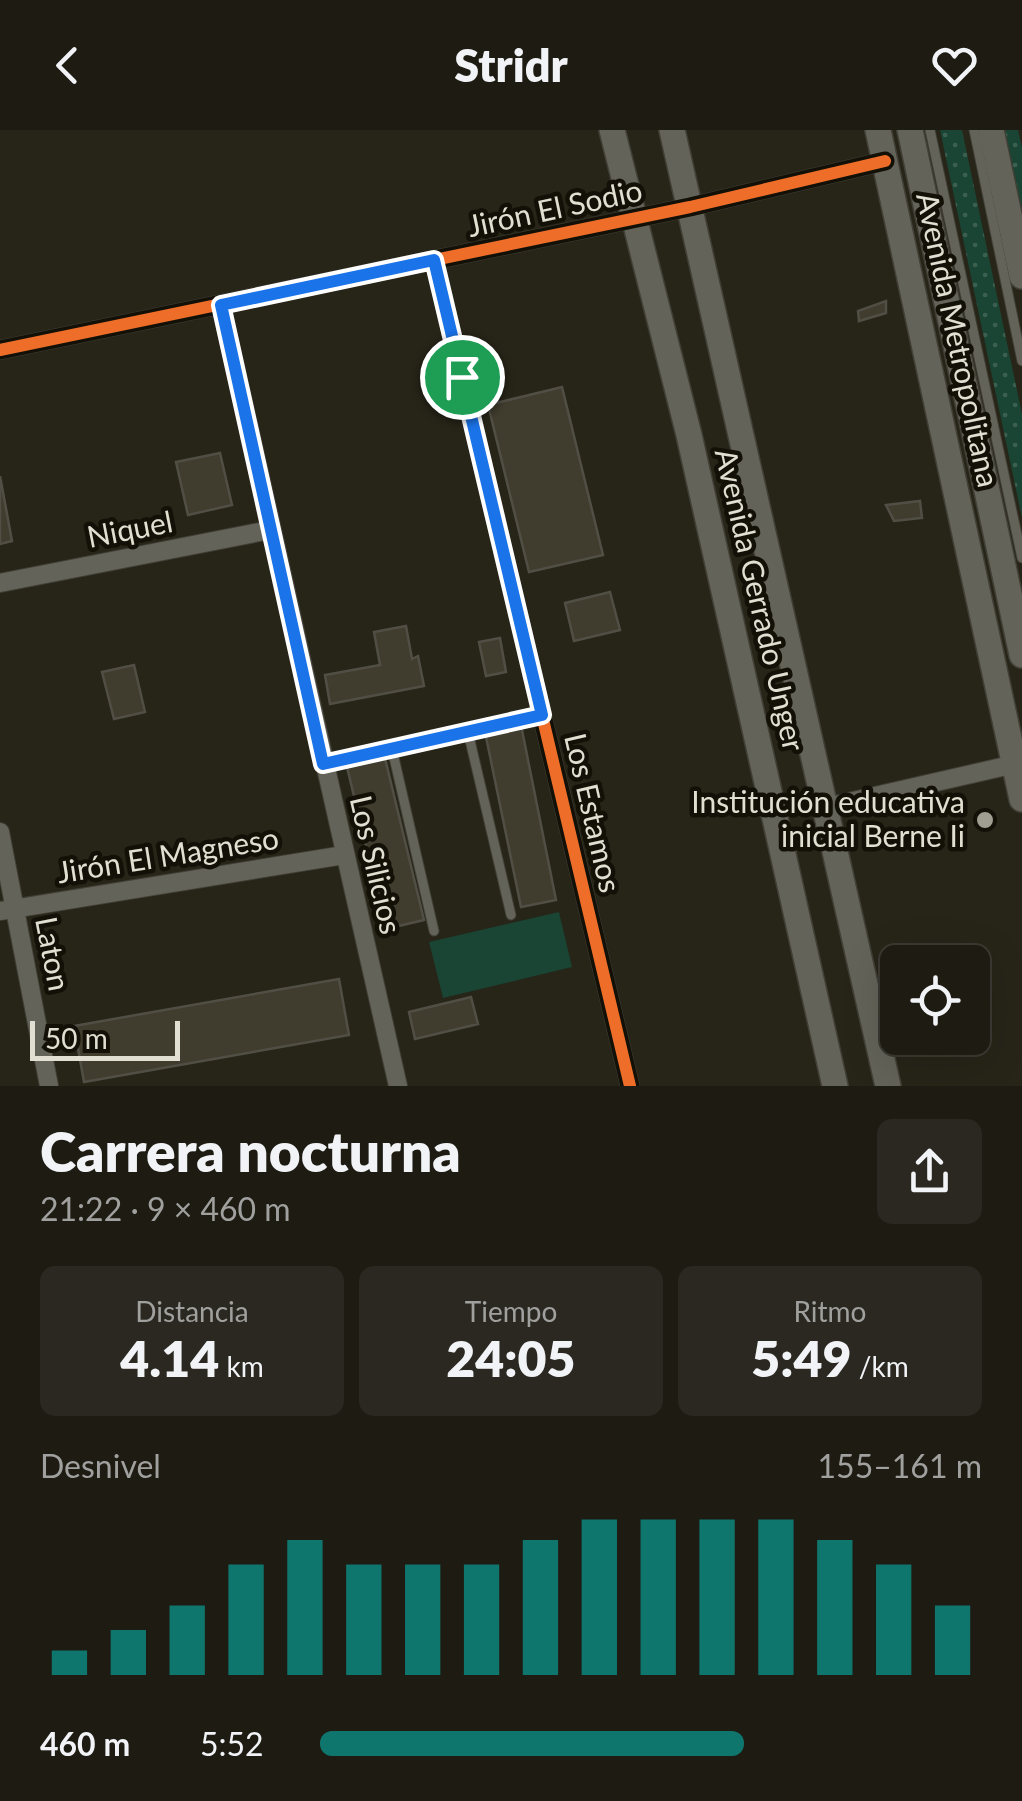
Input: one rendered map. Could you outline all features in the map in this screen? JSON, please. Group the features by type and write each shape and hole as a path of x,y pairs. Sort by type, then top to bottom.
{"main road":[{"name":"Avenida Gerrado Unger","path":"612,130 689,435 835,1086"},
{"name":"Avenida Gerrado Unger","path":"672,130 888,1086"},
{"name":"Avenida Metropolitana","path":"878,130 1022,799"},
{"name":"Avenida Metropolitana","path":"910,130 1022,655"},
{"path":"992,130 1022,276"}],"street":[{"name":"Jirón El Sodio","path":"0,350 690,207 885,161"},
{"name":"Los Estamos","path":"434,260 630,1086"},
{"name":"Los Silicios","path":"221,305 398,1086"},
{"name":"Niquel","path":"0,584 270,530"},
{"path":"827,808 1014,764"},
{"name":"Laton","path":"0,832 8,909 49,1086"},
{"name":"Jirón El Magneso","path":"8,909 344,856"}],"lane":[{"path":"930,130 1022,558"},
{"path":"974,130 1022,360"},
{"path":"323,764 542,715"},
{"path":"468,732 511,915"},
{"path":"392,749 434,932"}],"green space":[{"path":"940,130 962,130 1022,414 1022,518"},
{"path":"1003,130 1018,130 1022,147 1022,222"},
{"path":"559,912 572,967 443,998 429,942"}],"building":[{"path":"886,301 886,313 859,321 858,311"},
{"path":"562,387 603,555 529,572 488,405"},
{"path":"220,453 232,505 188,515 176,462"},
{"path":"0,476 12,541 0,544"},
{"path":"920,501 922,518 894,521 886,505"},
{"path":"610,592 620,630 574,641 565,603"},
{"path":"406,626 412,659 418,656 424,686 330,704 325,675 380,665 374,632"},
{"path":"500,638 506,672 486,676 479,642"},
{"path":"134,665 145,712 114,719 102,672"},
{"path":"521,725 556,900 521,907 485,732"},
{"path":"384,754 424,920 386,929 346,763"},
{"path":"339,979 349,1035 84,1082 74,1026"},
{"path":"471,997 478,1024 415,1039 409,1012"}],"cycle path":[{"path":"0,350 690,207 885,161"},
{"path":"434,260 630,1086"}],"place":[{"name":"Institución educativa inicial Berne Ii","path":"985,820"}],"route":[{"path":"434,260 462,377 542,715 323,764 221,305 434,260"}]}
